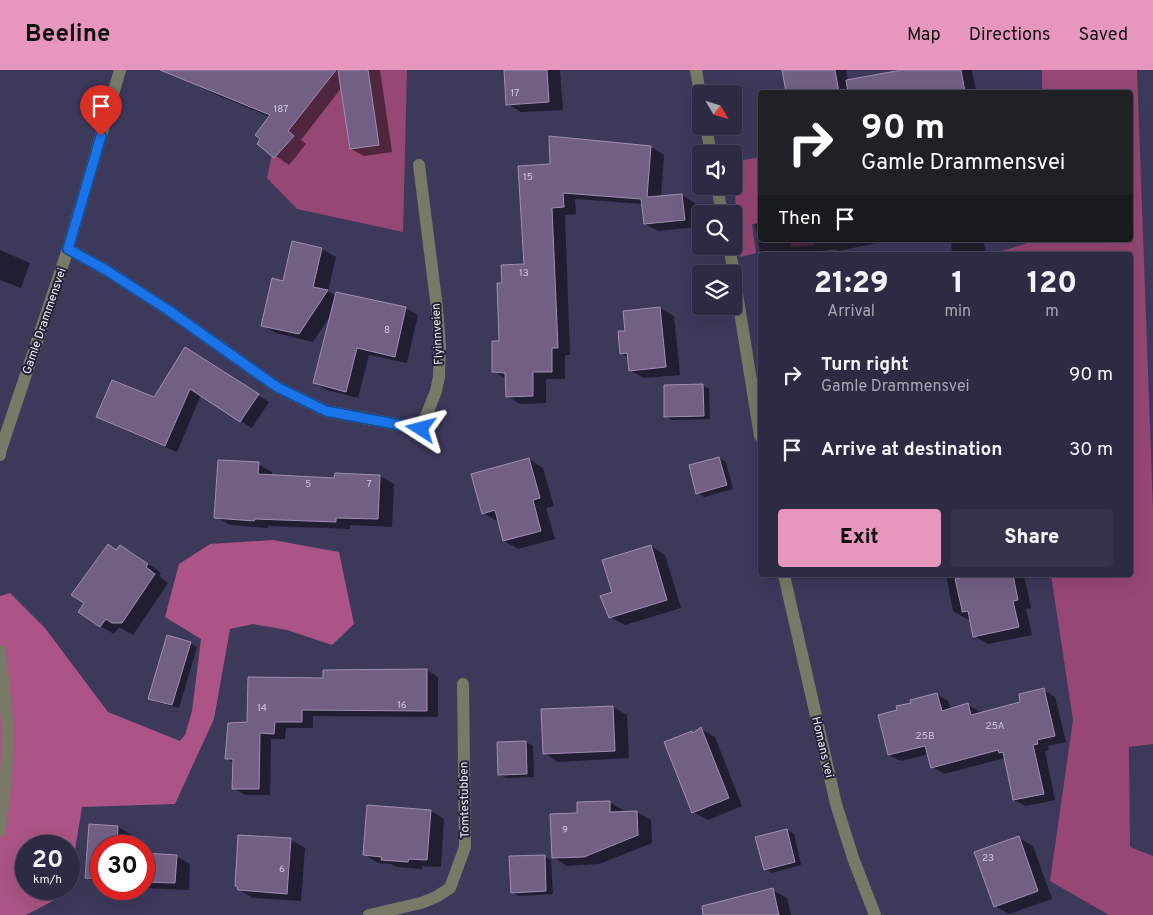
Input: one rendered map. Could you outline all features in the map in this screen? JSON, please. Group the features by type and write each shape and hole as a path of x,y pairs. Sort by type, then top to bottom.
{"street":[{"name":"Gamle Drammensvei","path":"0,455 68,249 120,70"},
{"path":"696,70 698,85"},
{"name":"Flyinnveien","path":"68,249 106,270 168,310 277,387 326,411 421,429 439,378 440,346 419,165"},
{"path":"741,315 758,424"},
{"name":"Homans vei","path":"784,577 836,804 853,858 875,915"},
{"path":"0,651 8,730 6,778 0,831"},
{"name":"Tomtestubben","path":"369,915 422,903 450,888 465,847 463,684"}],"shaded area":[{"path":"290,70 407,70 403,232 297,209 267,178"},
{"path":"1042,70 1137,70 1153,509 1153,744 1129,747 1130,847 1153,856 1153,915 1109,915 1050,881 1073,720 1051,577 1133,577 1133,252 1002,251 1031,242 1133,242 1133,90 1042,90"},
{"path":"758,157 758,223 752,224 756,253 740,257 740,255 742,255 742,205 736,205 735,195 742,195 742,160"},
{"path":"790,242 814,242 815,245 791,247"},
{"path":"273,540 339,552 354,624 332,645 287,630 253,624 230,629 214,719 175,804 82,807 77,835 15,835 15,900 55,900 26,915 0,915 0,596 10,593 45,628 108,712 180,741 185,735 192,711 201,639 165,617 179,564 210,544"}],"building":[{"path":"160,70 336,70 288,131 294,136 274,158 257,144 260,139 255,135 270,115"},
{"path":"338,70 368,70 379,145 350,149"},
{"path":"504,70 547,70 549,102 506,105"},
{"path":"782,70 835,70 839,90 786,90"},
{"path":"902,70 961,70 965,90 848,90 846,80"},
{"path":"549,136 651,146 647,197 682,194 685,220 644,224 641,199 563,193 564,207 552,208 558,348 552,348 552,372 533,372 533,396 506,397 505,373 492,372 492,341 499,341 497,283 502,283 501,265 524,264 518,166 550,164"},
{"path":"292,241 322,248 313,287 328,290 299,334 261,326 272,278 283,281"},
{"path":"336,292 406,307 395,357 357,348 346,392 313,383"},
{"path":"660,307 666,367 629,371 627,353 620,354 618,331 625,331 623,311"},
{"path":"185,347 259,394 240,422 190,389 165,446 96,417 112,380 154,397"},
{"path":"703,384 704,416 664,417 664,385"},
{"path":"719,457 727,485 696,494 689,465"},
{"path":"529,458 540,498 533,500 541,531 503,541 495,510 482,514 471,474"},
{"path":"218,460 259,462 258,474 334,478 335,473 380,475 378,519 336,518 336,522 255,519 254,521 214,518"},
{"path":"108,544 116,550 120,545 148,564 146,567 155,574 122,623 112,623 106,619 100,627 78,612 84,603 71,595"},
{"path":"651,545 667,600 609,618 600,596 612,592 602,560"},
{"path":"964,577 1013,577 1018,600 1013,601 1019,627 973,637 968,611 962,612 955,579"},
{"path":"167,635 191,642 172,705 148,699"},
{"path":"427,669 427,711 302,710 302,722 275,722 274,734 260,733 259,789 232,789 233,759 225,759 228,723 247,722 248,677 323,678 323,670"},
{"path":"1044,688 1055,736 1037,740 1038,744 1033,745 1044,794 1013,800 1003,752 999,753 998,750 931,768 925,746 888,755 878,715 897,710 896,706 911,703 910,700 937,693 942,711 968,703 971,715 1020,702 1019,694"},
{"path":"613,706 615,751 543,754 541,709"},
{"path":"701,727 729,798 692,813 664,742 692,731 693,733"},
{"path":"526,741 527,774 498,775 497,742"},
{"path":"610,801 610,812 637,811 638,835 584,857 552,858 550,814 577,813 577,802"},
{"path":"367,805 431,810 427,860 409,859 408,862 381,860 382,857 363,855"},
{"path":"89,824 118,826 118,835 90,835 90,878 85,878"},
{"path":"787,829 795,862 764,870 755,837"},
{"path":"238,835 291,838 287,894 238,890 237,886 235,886"},
{"path":"1019,836 1038,891 994,907 974,852"},
{"path":"155,854 177,855 175,883 155,882"},
{"path":"545,855 546,891 511,893 509,856"},
{"path":"773,888 779,915 703,915 702,906"}],"route":[{"path":"101,136 68,249 106,270 168,310 277,387 326,411 421,429"}]}
